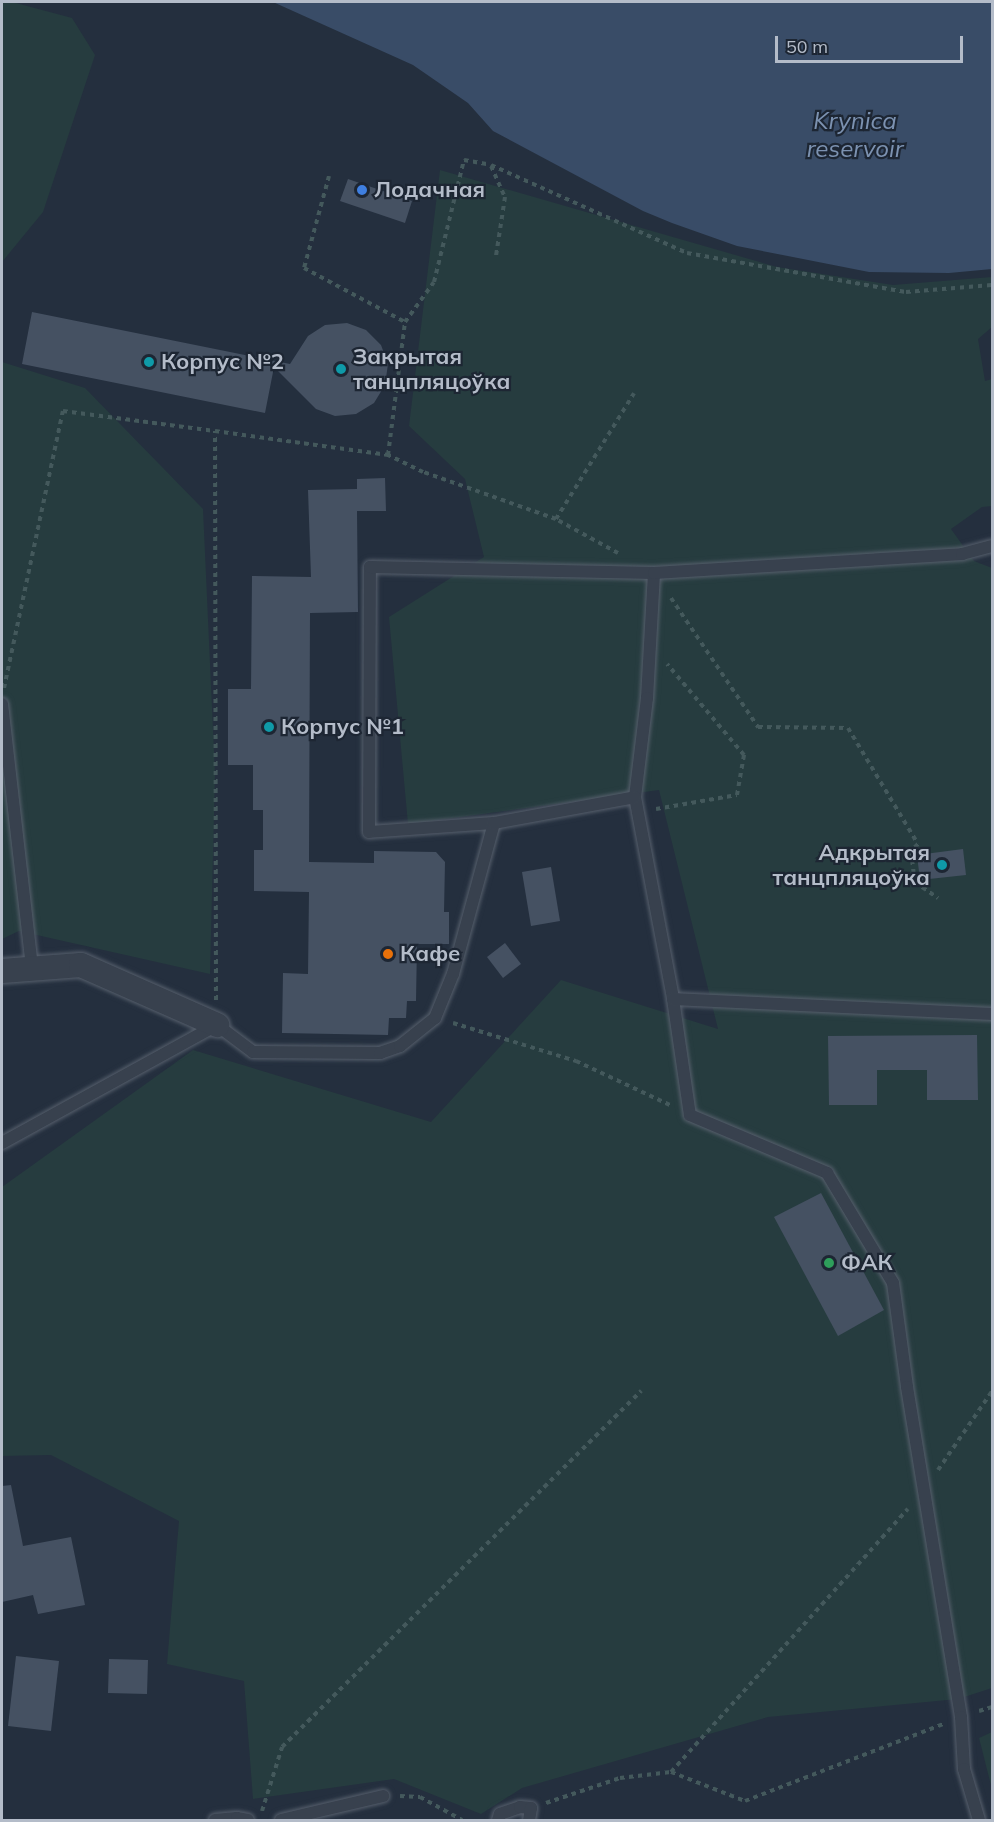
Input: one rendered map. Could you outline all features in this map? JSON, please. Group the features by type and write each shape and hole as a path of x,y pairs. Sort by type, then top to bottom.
{"street":[{"path":"2,971 81,965 217,1025"}],"lane":[{"path":"634,797 494,823 369,832 370,567 654,573 962,554 993,546"},
{"path":"654,573 647,698 634,797 673,999 690,1115 827,1173 893,1283 907,1387 961,1717 964,1769 979,1821"},
{"path":"2,704 32,968"},
{"path":"2,1143 217,1025 253,1052 380,1053 400,1046 435,1018 453,974 494,823"},
{"path":"673,999 993,1014"},
{"path":"281,1821 383,1796"},
{"path":"498,1821 500,1814 520,1807 530,1814"},
{"path":"215,1821 237,1818 248,1821"}],"path":[{"path":"388,454 405,322 434,282 464,160 490,165 687,253 906,292 993,285"},
{"path":"490,165 505,197 496,256"},
{"path":"329,176 304,268 405,322"},
{"path":"556,519 634,393"},
{"path":"2,699 63,411 388,454 423,471 556,519 654,573 758,727 848,728 918,844 911,851 915,882 938,898"},
{"path":"215,431 217,1025"},
{"path":"634,797 654,810 737,795 744,755 651,645"},
{"path":"435,1018 576,1061 690,1115"},
{"path":"265,1821 262,1810 282,1748 640,1391"},
{"path":"671,1772 925,1490 993,1391"},
{"path":"530,1814 620,1778 671,1772 745,1801 961,1717"},
{"path":"383,1796 420,1797 462,1821"}],"green space":[{"path":"2,2 12,2 72,18 95,55 43,212 2,262"},
{"path":"440,170 777,267 893,285 992,277 992,327 978,339 985,381 992,379 992,506 982,507 951,529 974,561 992,568 992,1688 958,1699 768,1717 522,1788 481,1814 394,1779 253,1799 244,1681 167,1664 179,1521 51,1455 2,1456 2,1187 193,1050 431,1122 561,980 718,1029 659,790 408,824 389,617 484,557 465,479 409,426"},
{"path":"2,362 85,388 203,509 215,774 210,974 19,931 2,939"},
{"path":"992,1732 992,1789 979,1738"}],"water":[{"name":"Krynica reservoir","path":"273,2 992,2 992,269 949,273 869,272 737,246 672,223 643,211 493,131 468,103 413,65"}],"building":[{"name":"Лодачная","path":"348,179 412,201 405,223 340,201"},
{"name":"Корпус №2","path":"32,312 290,364 308,336 325,325 347,323 366,330 381,345 388,364 385,385 374,403 356,414 335,416 316,409 274,367 265,413 22,364"},
{"path":"385,478 386,511 357,511 358,612 310,613 309,862 374,863 374,851 436,852 445,862 444,912 449,912 449,944 417,944 416,1001 407,1001 406,1018 389,1018 388,1035 282,1033 283,973 308,974 309,892 254,891 254,850 263,850 263,810 253,810 253,765 228,765 228,689 251,689 252,576 311,577 308,490 357,489 357,479"},
{"name":"Адкрытая танцпляцоўка","path":"963,849 966,875 920,880 917,855"},
{"path":"551,867 560,921 531,926 522,872"},
{"path":"505,943 521,964 503,978 487,957"},
{"path":"977,1035 978,1100 927,1100 927,1070 877,1070 877,1105 829,1105 828,1036"},
{"name":"ФАК","path":"821,1193 884,1310 838,1336 774,1217"},
{"path":"11,1485 23,1546 71,1537 85,1605 38,1614 33,1595 2,1602 2,1486"},
{"path":"16,1656 59,1661 51,1731 8,1726"},
{"path":"109,1659 148,1660 147,1694 108,1693"}],"place":[{"name":"Лодачная","path":"362,190"},
{"name":"Корпус №2","path":"149,362"},
{"name":"Закрытая танцпляцоўка","path":"341,369"},
{"name":"Корпус №1","path":"269,727"},
{"name":"Адкрытая танцпляцоўка","path":"942,865"},
{"name":"Кафе","path":"388,954"},
{"name":"ФАК","path":"829,1263"}]}
